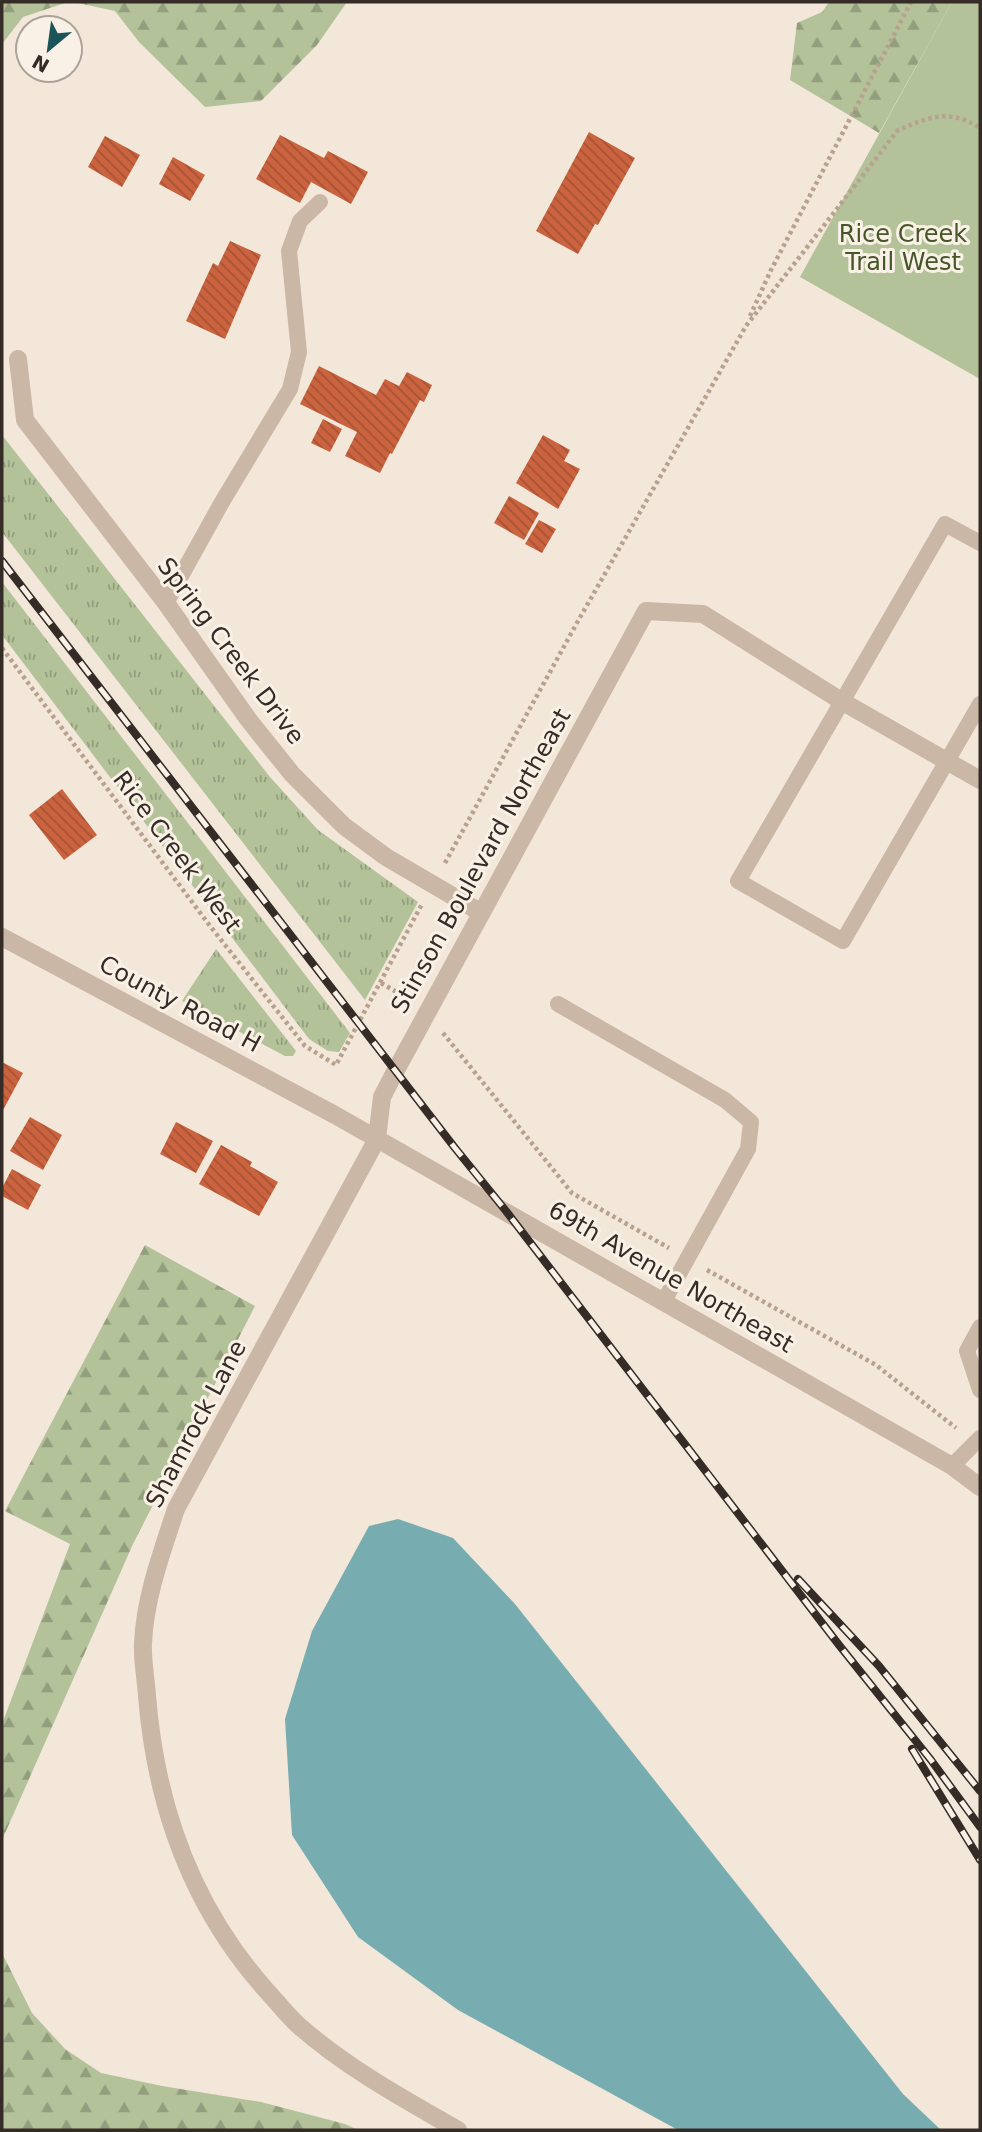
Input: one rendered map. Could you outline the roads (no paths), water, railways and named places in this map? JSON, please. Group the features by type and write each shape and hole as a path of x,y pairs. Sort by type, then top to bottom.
{"street":[{"name":"Spring Creek Drive","path":"18,359 25,420 166,603 248,719 292,774 344,826 386,857 481,912"},
{"name":"Stinson Boulevard Northeast","path":"377,1139 382,1097 646,611 703,614 843,702"},
{"path":"843,702 980,780"},
{"name":"County Road H","path":"2,937 335,1115"},
{"name":"69th Avenue Northeast","path":"335,1115 952,1466 980,1487"},
{"name":"Shamrock Lane","path":"377,1139 176,1509 155,1575 143,1643 148,1706 161,1789 180,1854 209,1913 247,1968 296,2024 354,2070 458,2130"}],"lane":[{"path":"166,603 228,491 290,389 299,352 289,251 300,221 320,202"},
{"path":"980,542 945,524 738,881 843,941 980,704"},
{"path":"558,1004 724,1100 751,1122 748,1149 664,1301"},
{"path":"980,1327 967,1351 980,1390"},
{"path":"952,1466 978,1440"}],"water":[{"path":"398,1519 453,1538 515,1604 903,2094 941,2130 678,2130 458,2010 358,1937 292,1835 285,1719 312,1631 369,1526"}],"railway":[{"path":"2,561 839,1645 931,1760 980,1827"},
{"path":"798,1579 879,1666 980,1791"},
{"path":"912,1749 980,1860"}],"park label":[{"name":"Rice Creek Trail West","path":"903,248"}]}
